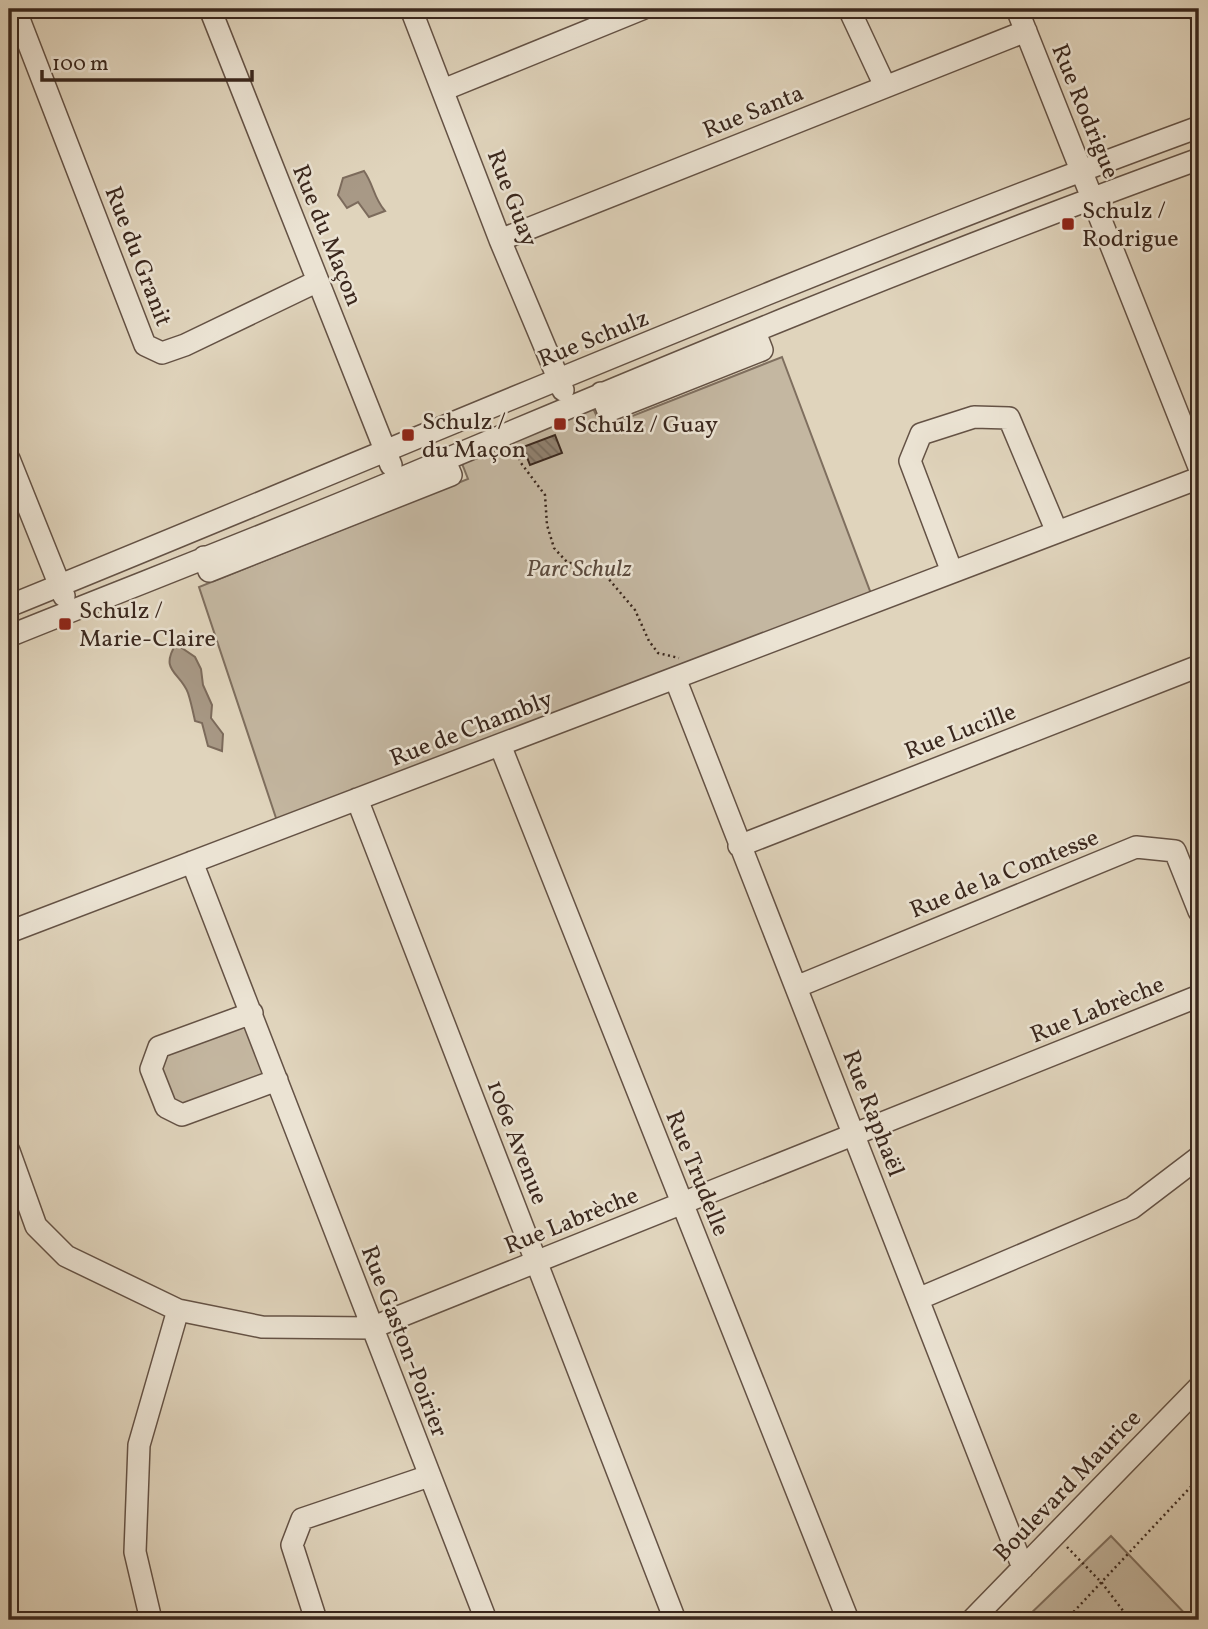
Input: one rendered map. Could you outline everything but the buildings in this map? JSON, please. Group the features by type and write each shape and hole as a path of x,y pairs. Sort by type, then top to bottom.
{"street":[{"name":"Rue du Granit","path":"23,9 19,19 145,345 162,353 185,345 318,281"},
{"name":"Rue du Maçon","path":"210,9 397,480"},
{"name":"Rue Guay","path":"411,9 500,240 570,405"},
{"path":"443,90 642,9"},
{"path":"849,9 885,86"},
{"name":"Rue Rodrigue","path":"1017,9 1199,467"},
{"name":"Rue Santa","path":"500,240 1026,31"},
{"name":"Rue Schulz","path":"9,606 559,379 1081,171 1199,127"},
{"path":"9,636 397,480 570,405 1092,198 1199,159"},
{"path":"764,298 765,328"},
{"path":"952,572 910,461 921,434 974,416 1009,418 1057,532"},
{"path":"9,459 70,611"},
{"path":"204,557 209,572 451,475 444,459"},
{"name":"Rue de Chambly","path":"9,932 1199,478"},
{"path":"242,511 253,538"},
{"name":"Rue Lucille","path":"739,846 1199,666"},
{"name":"Rue Raphaël","path":"681,676 739,846 1023,1568"},
{"name":"Rue Trudelle","path":"500,745 848,1620"},
{"name":"106e Avenue","path":"357,799 676,1620"},
{"name":"Rue de la Comtesse","path":"796,988 1136,847 1175,851 1199,911"},
{"name":"Rue Gaston-Poirier","path":"192,862 486,1620"},
{"name":"Rue Labrèche","path":"9,1151 36,1226 66,1256 178,1310 262,1327 371,1328 1199,996"},
{"path":"251,1013 159,1046 151,1069 166,1107 182,1115 277,1080"},
{"path":"918,1300 1132,1208 1199,1157"},
{"path":"151,1620 135,1552 139,1445 178,1310"},
{"name":"Boulevard Maurice","path":"972,1620 1199,1387"},
{"path":"316,1620 292,1545 302,1519 429,1476"}],"path":[{"path":"507,432 521,463 545,495 547,525 554,548 567,562 596,570 607,577 635,610 649,641 658,653 678,657 681,676"},
{"path":"1066,1620 1199,1478"},
{"path":"1055,1535 1102,1583 1129,1620"}],"green space":[{"name":"Parc Schulz","path":"782,357 876,607 281,833 199,587 468,479 461,461 593,408 602,428"},
{"path":"252,1013 277,1080 182,1115 166,1107 159,1047"},
{"path":"1111,1536 1191,1620 1024,1620"}],"shaded area":[{"path":"364,171 385,211 369,217 358,202 347,208 338,195 343,178"},
{"path":"176,644 195,657 201,669 203,685 212,705 211,718 223,734 222,751 208,746 202,723 195,721 188,693 170,666 171,653"}],"place":[{"name":"Schulz / Rodrigue","path":"1068,224"},
{"name":"Schulz / Guay","path":"560,424"},
{"name":"Schulz / du Maçon","path":"408,435"},
{"name":"Schulz / Marie-Claire","path":"65,624"}]}
